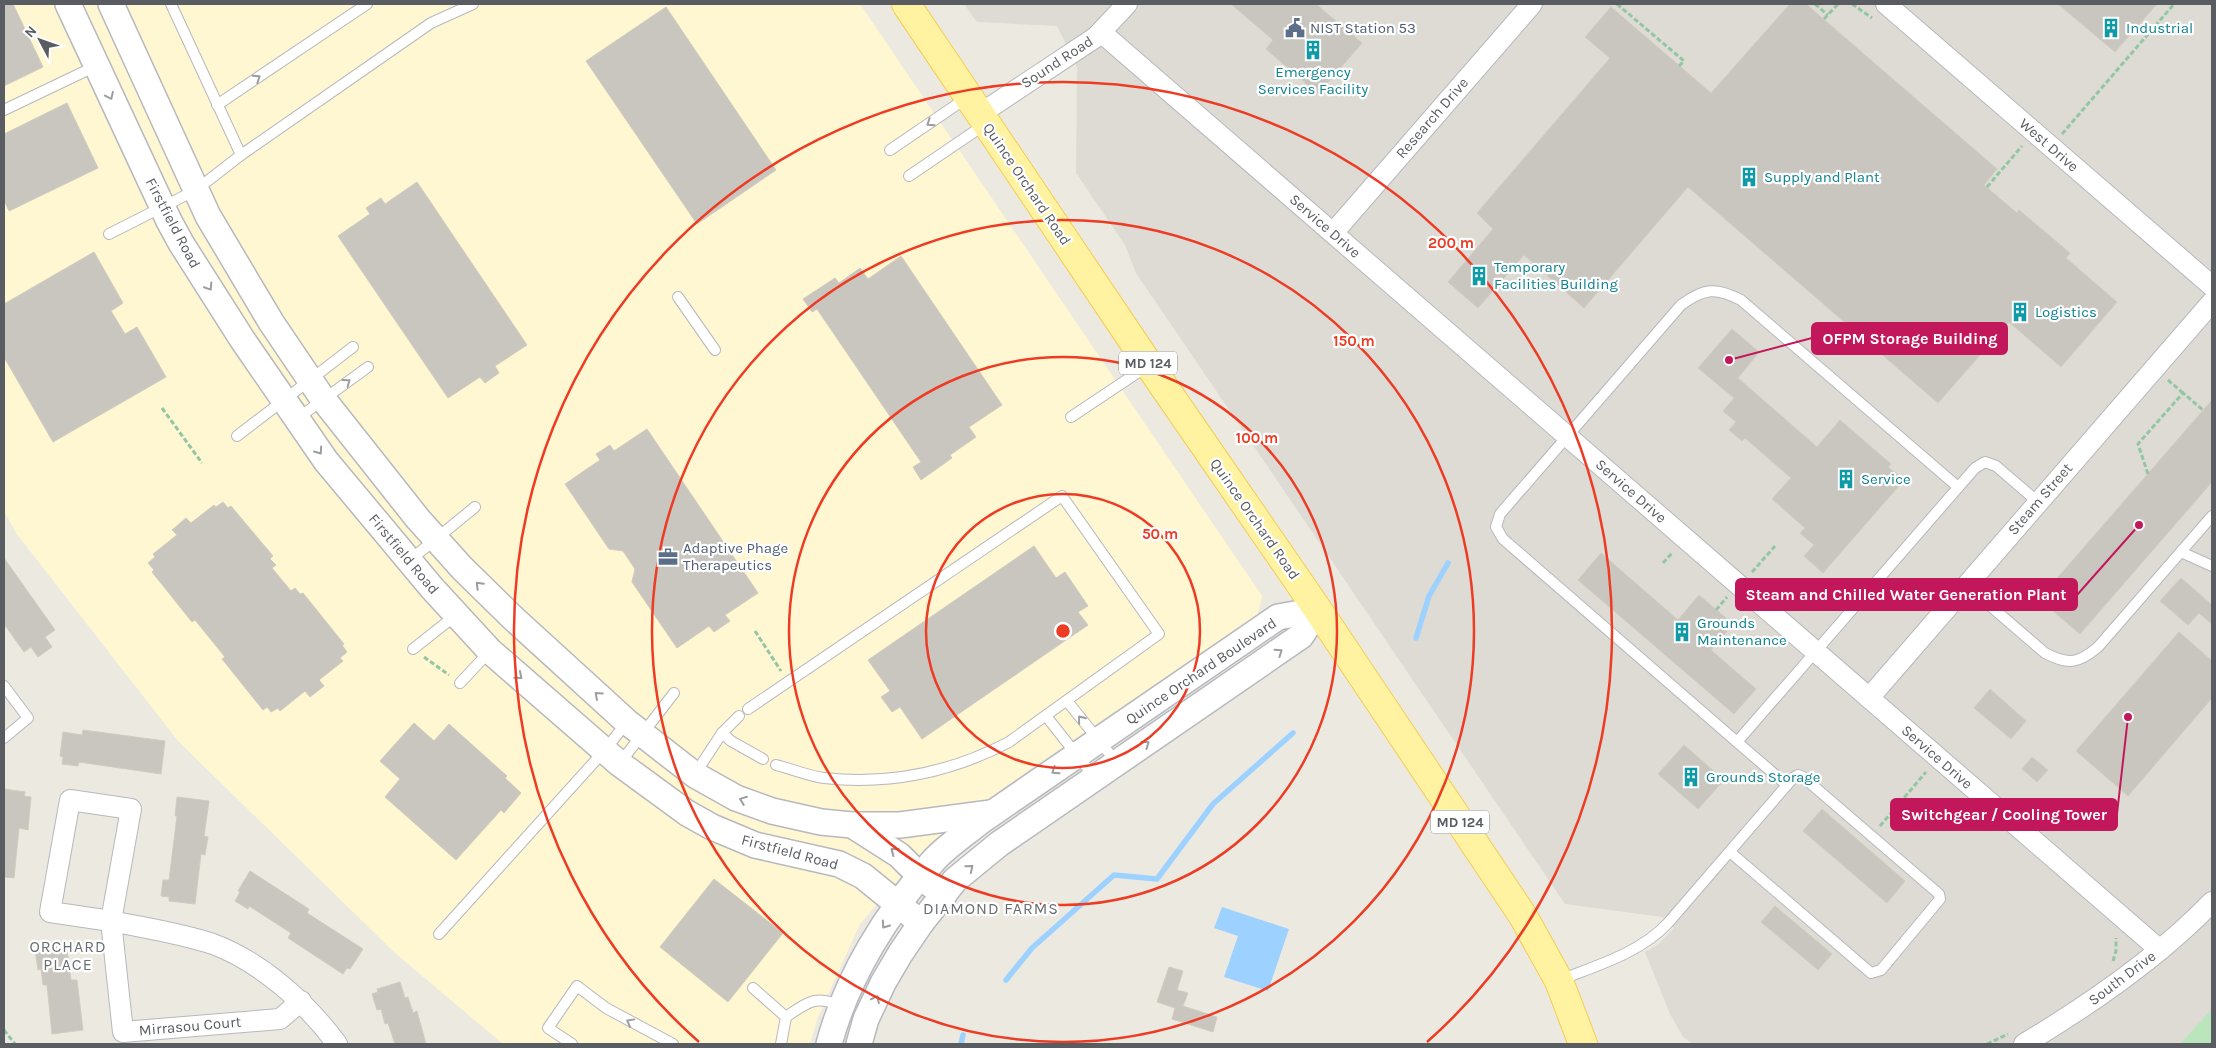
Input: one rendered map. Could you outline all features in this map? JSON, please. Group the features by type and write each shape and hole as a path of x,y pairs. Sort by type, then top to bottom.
{"main road":[{"name":"Quince Orchard Road","path":"906,4 1149,365 1318,610 1522,916 1559,980 1583,1044"}],"street":[{"name":"Firstfield Road","path":"68,4 162,208 181,244 326,461 456,615 490,651 612,757 661,795 712,827 755,845 839,864 862,876 922,924"},
{"path":"111,4 208,216 316,390 436,539 513,618 635,729 695,775 736,798 772,811 820,822 852,824 909,824 993,813"},
{"name":"Sound Road","path":"979,111 1045,69 1071,55 1102,33 1128,4"},
{"name":"Research Drive","path":"1333,233 1532,4"},
{"name":"West Drive","path":"1886,4 2212,286"},
{"name":"Service Drive","path":"1102,33 2160,950"},
{"name":"Steam Street","path":"1869,698 2212,302"},
{"name":"Quince Orchard Boulevard","path":"828,1044 840,1006 876,938 934,859 993,813 1278,617 1318,610"},
{"name":"Quince Orchard Boulevard","path":"859,1044 866,1019 883,983 900,954 955,880 999,844 1118,764 1301,636 1318,610"},
{"path":"111,921 131,809 70,800 50,912 111,921 167,932 213,944 243,960 302,1001 337,1044"},
{"path":"852,824 899,855 920,877 944,895"},
{"name":"South Drive","path":"2017,1039 2077,1012 2160,950 2212,902"},
{"name":"Mirrasou Court","path":"111,921 123,1032 280,1019 302,1001"}],"lane":[{"path":"170,4 240,155"},
{"path":"216,105 367,4"},
{"path":"110,234 196,190 240,155 431,23 472,4"},
{"path":"4,110 96,66"},
{"path":"890,150 979,111"},
{"path":"908,176 979,111"},
{"path":"1787,785 1498,533 1497,521 1500,514 1681,305 1694,296 1710,290 1726,292 1742,300 1958,487"},
{"path":"678,296 715,350"},
{"path":"290,409 316,390 353,347"},
{"path":"1071,417 1149,365"},
{"path":"237,436 290,409 316,390 368,367"},
{"path":"1737,742 1975,468 1985,462 1990,463 2038,502"},
{"path":"748,709 1062,496 1159,634 1009,742 986,754 930,773 894,779 823,778 776,765"},
{"path":"410,561 474,507"},
{"path":"1966,585 2045,653 2058,660 2072,662 2086,658 2098,647 2212,516"},
{"path":"2181,552 2212,566"},
{"path":"413,649 456,615"},
{"path":"460,683 490,651"},
{"path":"4,686 28,718 4,738"},
{"path":"439,934 612,757 635,729 674,693"},
{"path":"1068,701 1118,764"},
{"path":"695,775 722,733 739,716"},
{"path":"1046,716 1095,779"},
{"path":"612,757 635,729"},
{"path":"722,733 736,744 763,759"},
{"path":"1559,980 1603,963 1652,939 1795,776 1803,777 1938,894 1940,899 1881,970 1874,973 1868,972 1730,852"},
{"path":"572,1044 548,1028 577,986 606,1008 673,1044"},
{"path":"753,988 786,1017"},
{"path":"781,1044 786,1017 809,1001 829,1000 840,1006"}],"path":[{"path":"1617,4 1684,61 1679,66"},
{"path":"1814,4 1828,15"},
{"path":"1824,19 1838,4"},
{"path":"2058,139 2174,4"},
{"path":"1987,187 2024,144"},
{"path":"2148,474 2138,444 2144,436 2183,392 2203,410"},
{"path":"162,408 202,463"},
{"path":"1748,576 1775,546"},
{"path":"755,631 788,682"},
{"path":"413,649 460,683"},
{"path":"1871,836 1929,770 1931,771"},
{"path":"2112,965 2117,943 2114,932"},
{"path":"4,1030 15,1044"},
{"path":"1987,1044 2017,1039"}],"shaded area":[{"path":"4,4 860,4 1262,596 1258,614 1026,772 929,844 860,924 818,1017 810,1044 503,1044 395,953 178,741 16,533 4,511"},
{"path":"964,4 2212,4 2212,1044 1693,1044 1683,1037 1670,1014 1645,952 1660,943 1674,928 1662,917 1565,904 1136,273 1125,245 1076,173 1077,67 1057,26 977,22"}],"green space":[{"path":"2212,1009 2212,1044 2180,1044"}],"water":[{"path":"1222,907 1289,929 1268,991 1224,977 1238,936 1214,928"}],"building":[{"path":"4,4 13,4 43,67 4,86"},
{"name":"Emergency Services Facility","path":"1231,4 1316,4 1362,43 1318,94 1266,49 1273,40"},
{"name":"Supply and Plant","path":"1790,4 1806,4 1997,169 1984,185 2017,213 2019,210 2070,253 2066,258 2117,302 2061,367 2009,322 1938,403 1688,187 1584,308 1524,255 1478,308 1448,282 1493,229 1477,213 1610,58 1585,37 1611,7 1711,93"},
{"name":"Industrial","path":"2058,4 2157,4 2115,52"},
{"path":"666,7 776,170 697,224 586,61"},
{"path":"67,103 98,168 9,211 4,200 4,134"},
{"path":"417,182 527,345 495,366 499,373 485,383 480,377 448,398 338,236 370,214 366,208 381,198 385,204"},
{"path":"94,252 123,303 111,311 125,334 137,327 166,377 53,442 4,357 4,304"},
{"path":"901,256 1002,405 969,427 976,437 950,455 952,458 921,480 913,467 921,462 817,309 812,312 803,299 835,278 839,283 860,268 868,279"},
{"name":"Service","path":"1732,329 1759,352 1738,378 1817,447 1840,420 1891,464 1888,467 1904,480 1823,573 1804,556 1814,545 1800,533 1805,528 1772,499 1791,478 1745,438 1742,441 1729,430 1736,422 1723,411 1734,398 1698,368"},
{"path":"2212,400 2212,482 2080,634 2039,599"},
{"path":"647,429 758,593 725,615 730,621 714,632 709,626 677,648 632,582 635,569 623,551 609,549 565,484 600,460 596,454 610,445 614,451"},
{"path":"223,502 228,508 231,506 273,556 270,559 276,565 272,568 291,591 295,588 300,594 303,593 344,644 342,645 347,652 340,658 343,661 319,680 324,686 310,697 305,691 280,711 278,708 271,712 267,707 263,710 222,659 225,657 195,620 192,622 152,572 154,570 148,563 155,557 153,554 177,535 172,530 186,518 191,523 214,505 216,507"},
{"path":"1034,546 1056,578 1065,572 1088,606 1078,612 1088,625 922,739 900,707 892,712 881,697 890,691 868,660"},
{"name":"Grounds Maintenance","path":"1601,553 1678,620 1699,595 1733,624 1711,650 1756,689 1734,714 1578,580"},
{"path":"4,558 55,630 45,637 52,647 38,657 31,647 24,652 4,624"},
{"path":"2181,578 2212,605 2212,624 2199,613 2188,625 2160,601"},
{"path":"2179,632 2212,661 2212,698 2128,796 2076,751"},
{"path":"1990,689 2026,721 2011,739 1974,708"},
{"path":"414,723 434,741 449,724 507,776 505,778 521,793 504,813 501,810 456,860 385,797 400,779 380,761"},
{"path":"83,730 165,741 161,774 79,762 78,766 62,764 63,757 60,756 63,732 82,735"},
{"name":"Grounds Storage","path":"1684,745 1724,780 1698,809 1658,774"},
{"path":"2032,757 2048,770 2037,782 2022,769"},
{"path":"4,789 25,792 24,796 31,797 28,830 19,828 14,878 4,877"},
{"path":"177,797 209,801 204,836 208,837 205,855 201,854 195,904 169,901 169,897 161,896 163,880 169,880 177,816 175,816"},
{"path":"1822,809 1905,881 1887,903 1803,831"},
{"path":"250,871 309,909 307,913 363,949 350,969 347,968 343,974 288,938 291,933 249,906 248,909 235,901 240,892 238,891"},
{"path":"714,879 783,933 728,1002 660,947"},
{"path":"1775,906 1832,954 1818,970 1761,922"},
{"path":"58,947 59,950 67,949 71,980 77,980 83,1030 52,1034 47,985 43,985 41,969 38,970 35,950"},
{"path":"1169,967 1183,971 1177,990 1188,993 1183,1006 1217,1017 1213,1032 1172,1019 1175,1008 1157,1002"},
{"path":"400,982 405,998 408,997 413,1013 417,1011 426,1044 395,1044 388,1023 385,1024 381,1009 377,1010 372,994 378,992 377,989"}],"waterway":[{"path":"1416,638 1429,596 1448,563"},
{"path":"1006,980 1032,948 1114,875 1157,879 1213,804 1293,733"},
{"path":"961,1044 963,1035"}],"place":[{"name":"NIST Station 53","path":"1295,28"},
{"name":"Industrial","path":"2111,28"},
{"name":"Emergency Services Facility","path":"1313,50"},
{"name":"Supply and Plant","path":"1749,177"},
{"name":"Temporary Facilities Building","path":"1479,276"},
{"name":"Logistics","path":"2020,312"},
{"name":"OFPM Storage Building","path":"1729,360"},
{"name":"Service","path":"1846,479"},
{"name":"Steam and Chilled Water Generation Plant","path":"2139,525"},
{"name":"Adaptive Phage Therapeutics","path":"668,557"},
{"name":"Grounds Maintenance","path":"1682,632"},
{"name":"Switchgear / Cooling Tower","path":"2128,717"},
{"name":"Grounds Storage","path":"1691,777"}],"district":[{"name":"DIAMOND FARMS","path":"991,908"},
{"name":"ORCHARD PLACE","path":"68,955"}]}
